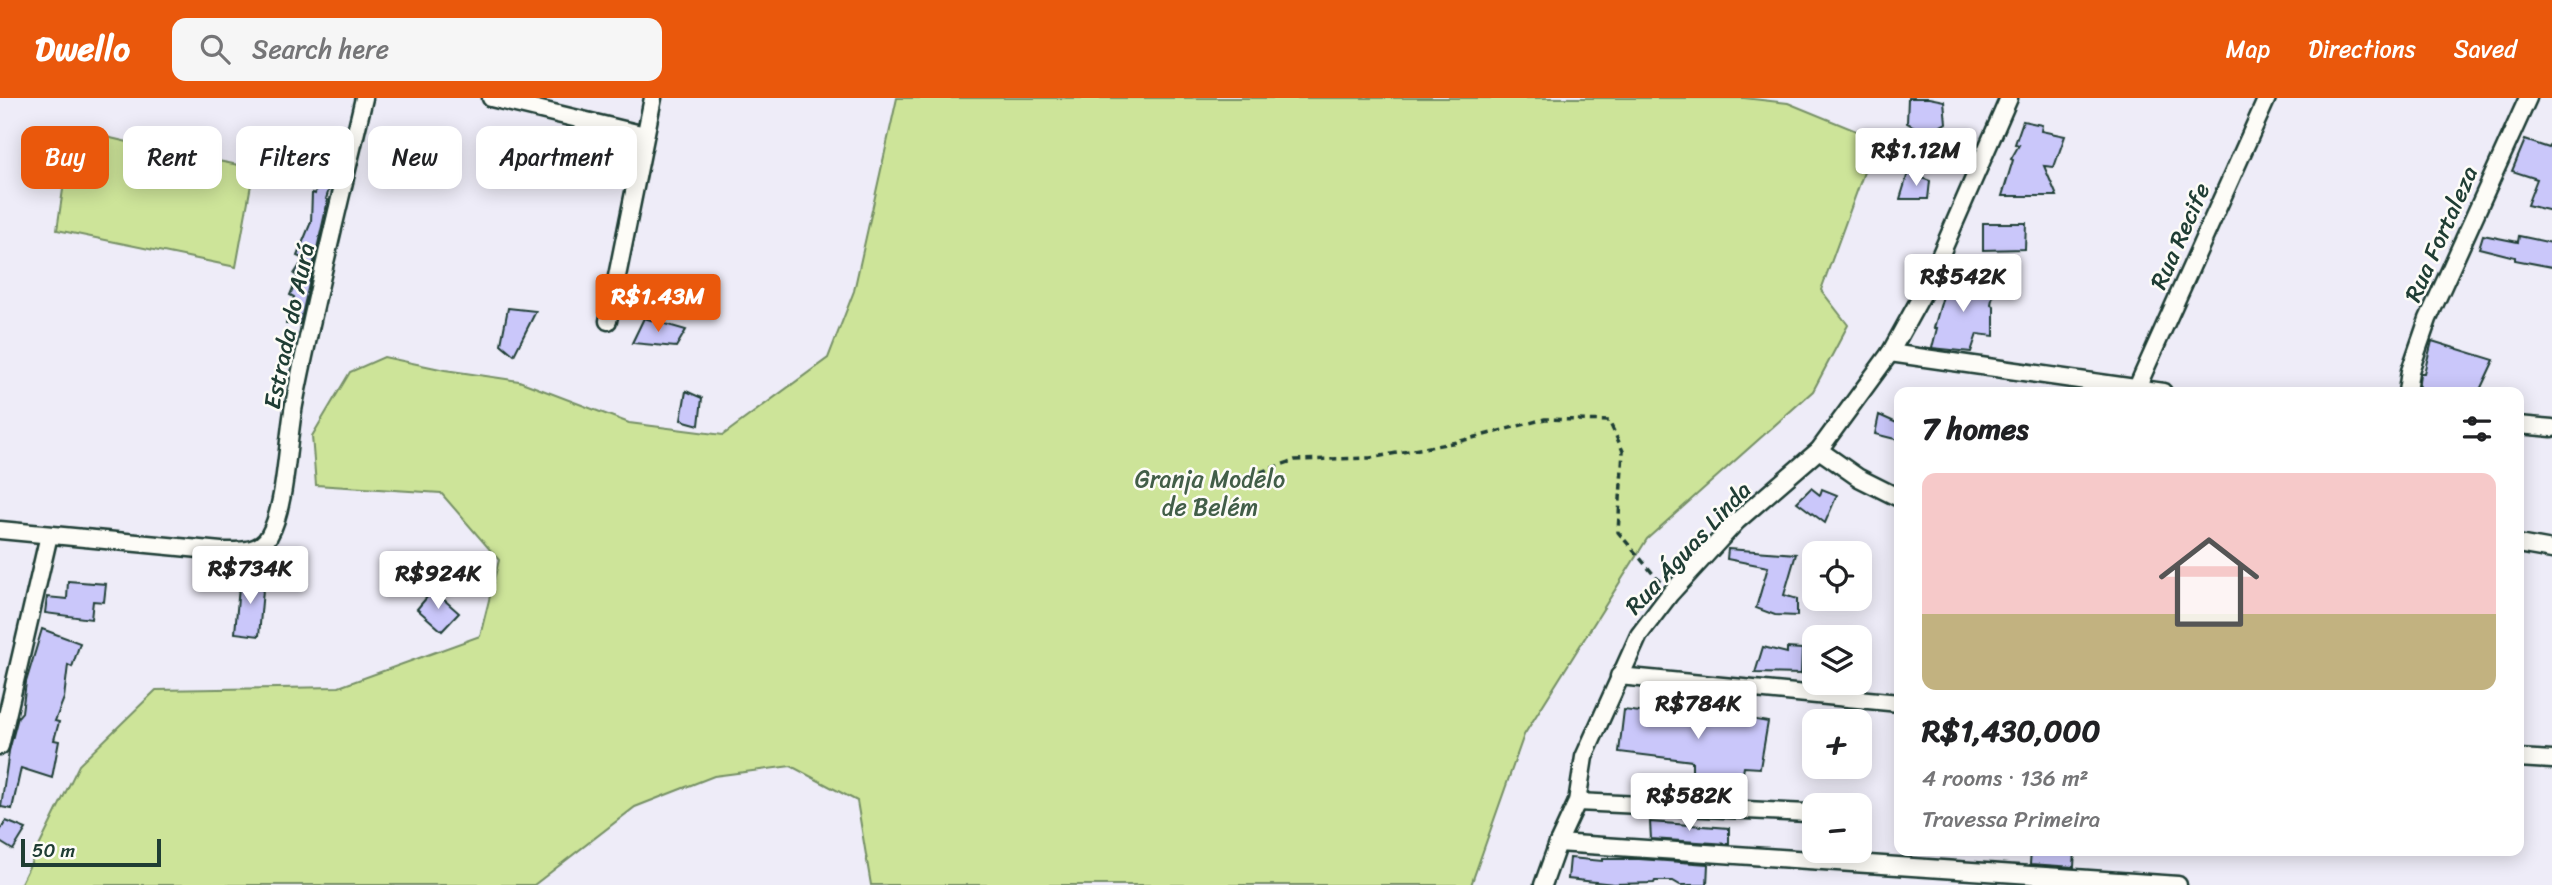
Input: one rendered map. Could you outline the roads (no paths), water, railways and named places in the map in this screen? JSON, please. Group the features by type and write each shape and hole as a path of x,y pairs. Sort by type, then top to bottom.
{"street":[{"name":"Estrada do Aurá","path":"49,535 221,551 247,550 262,545 267,540 279,511 294,407 364,98"},
{"path":"491,98 645,135"},
{"path":"608,321 653,98"},
{"name":"Rua Águas Linda","path":"1543,885 1577,802 1584,757 1639,635 1670,594 1737,521 1819,450 1890,353 1927,286 2010,98"},
{"name":"Rua Recife","path":"2138,387 2267,98"},
{"name":"Rua Fortaleza","path":"2408,387 2410,370 2428,319 2528,98"},
{"path":"1890,353 2110,387"},
{"path":"2524,426 2552,428"},
{"path":"1819,450 1858,478 1894,496"},
{"path":"0,530 49,535 0,746"},
{"path":"2524,545 2552,550"},
{"path":"1619,676 1894,703"},
{"path":"2524,758 2552,760"},
{"path":"1577,802 1802,813"},
{"path":"1558,843 2178,885"}],"park label":[{"name":"Granja Modelo de Belém","path":"1210,493"}]}
